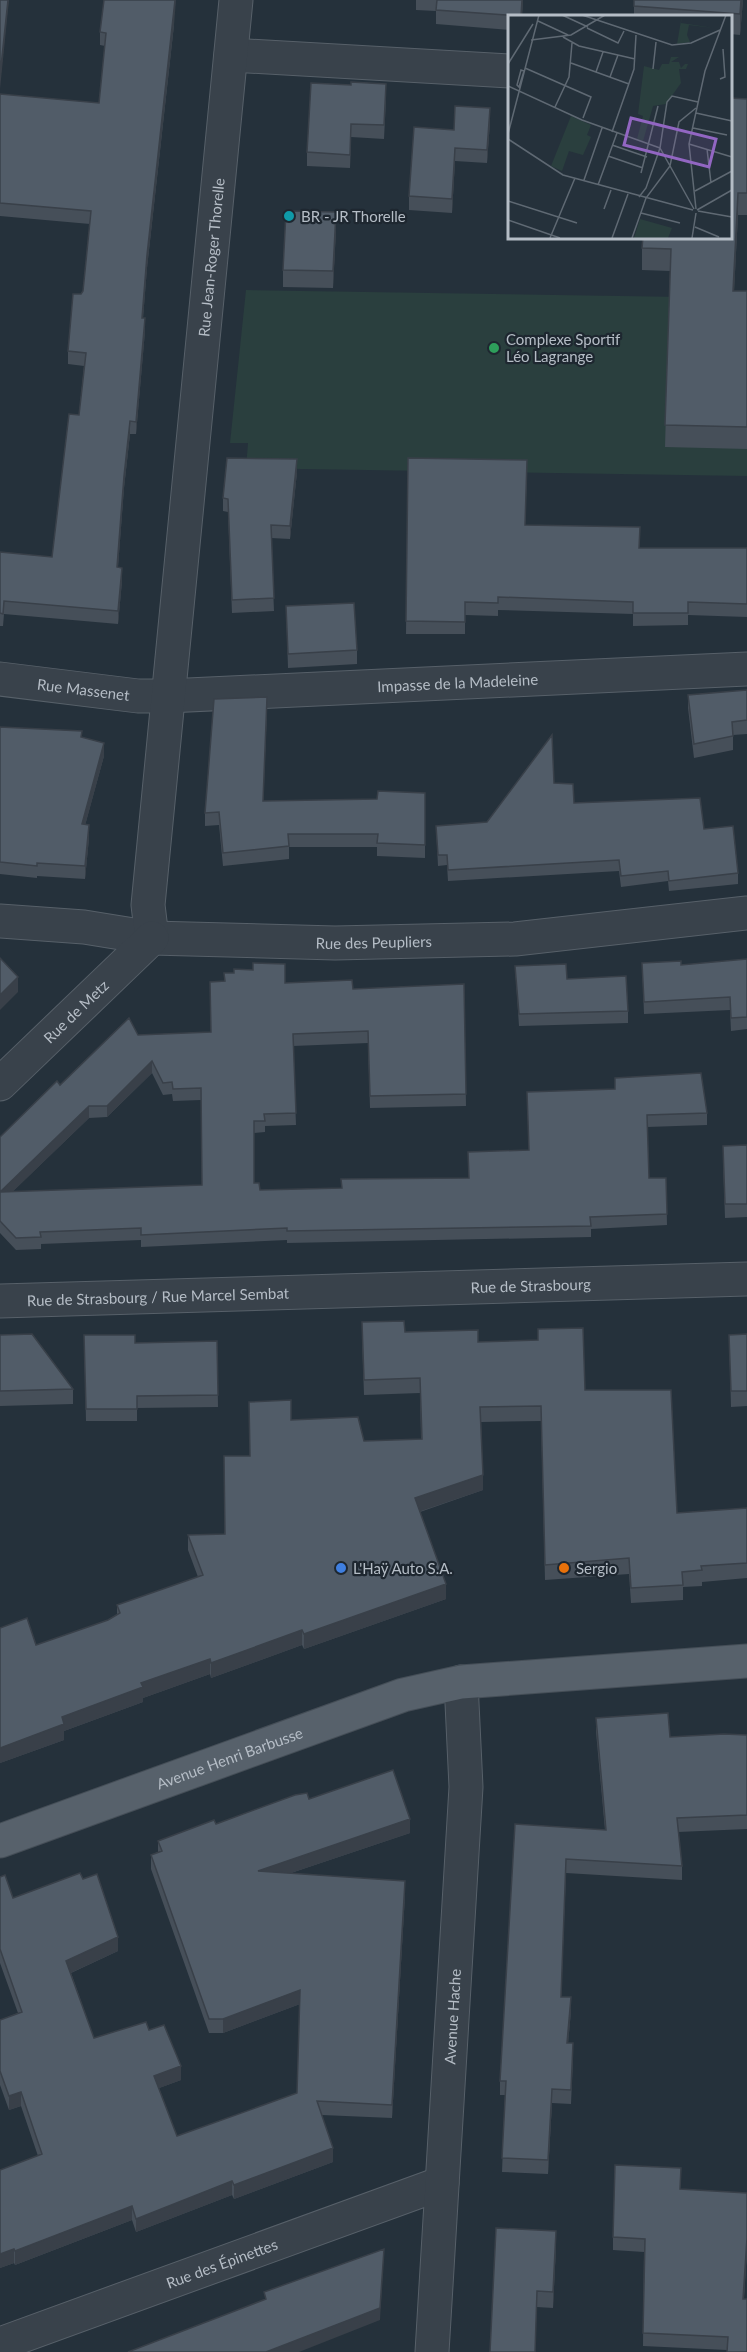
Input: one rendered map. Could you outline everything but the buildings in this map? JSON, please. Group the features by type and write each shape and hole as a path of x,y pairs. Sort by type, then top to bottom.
{"main road":[{"name":"Avenue Henri Barbusse","path":"0,1841 383,1702 461,1682 747,1661"}],"street":[{"name":"Rue Jean-Roger Thorelle","path":"152,938 148,905 236,0"},
{"path":"231,55 508,71"},
{"name":"Impasse de la Madeleine","path":"167,696 747,669"},
{"name":"Rue Massenet","path":"0,679 138,696 167,696"},
{"name":"Rue des Peupliers","path":"0,921 84,927 152,938 334,943 515,939 747,913"},
{"name":"Rue de Metz","path":"0,1084 152,938"},
{"name":"Rue de Strasbourg","path":"315,1290 747,1278"},
{"name":"Rue de Strasbourg / Rue Marcel Sembat","path":"0,1301 315,1290"},
{"name":"Avenue Hache","path":"432,2352 466,1787 461,1682"},
{"name":"Rue des Épinettes","path":"0,2344 442,2183"}],"green space":[{"name":"Complexe Sportif Léo Lagrange","path":"246,290 747,298 747,476 246,468 248,443 230,443"}],"place":[{"name":"BR - JR Thorelle","path":"289,216"},
{"name":"Complexe Sportif Léo Lagrange","path":"494,348"},
{"name":"L'Haÿ Auto S.A.","path":"341,1568"},
{"name":"Sergio","path":"564,1568"}]}
